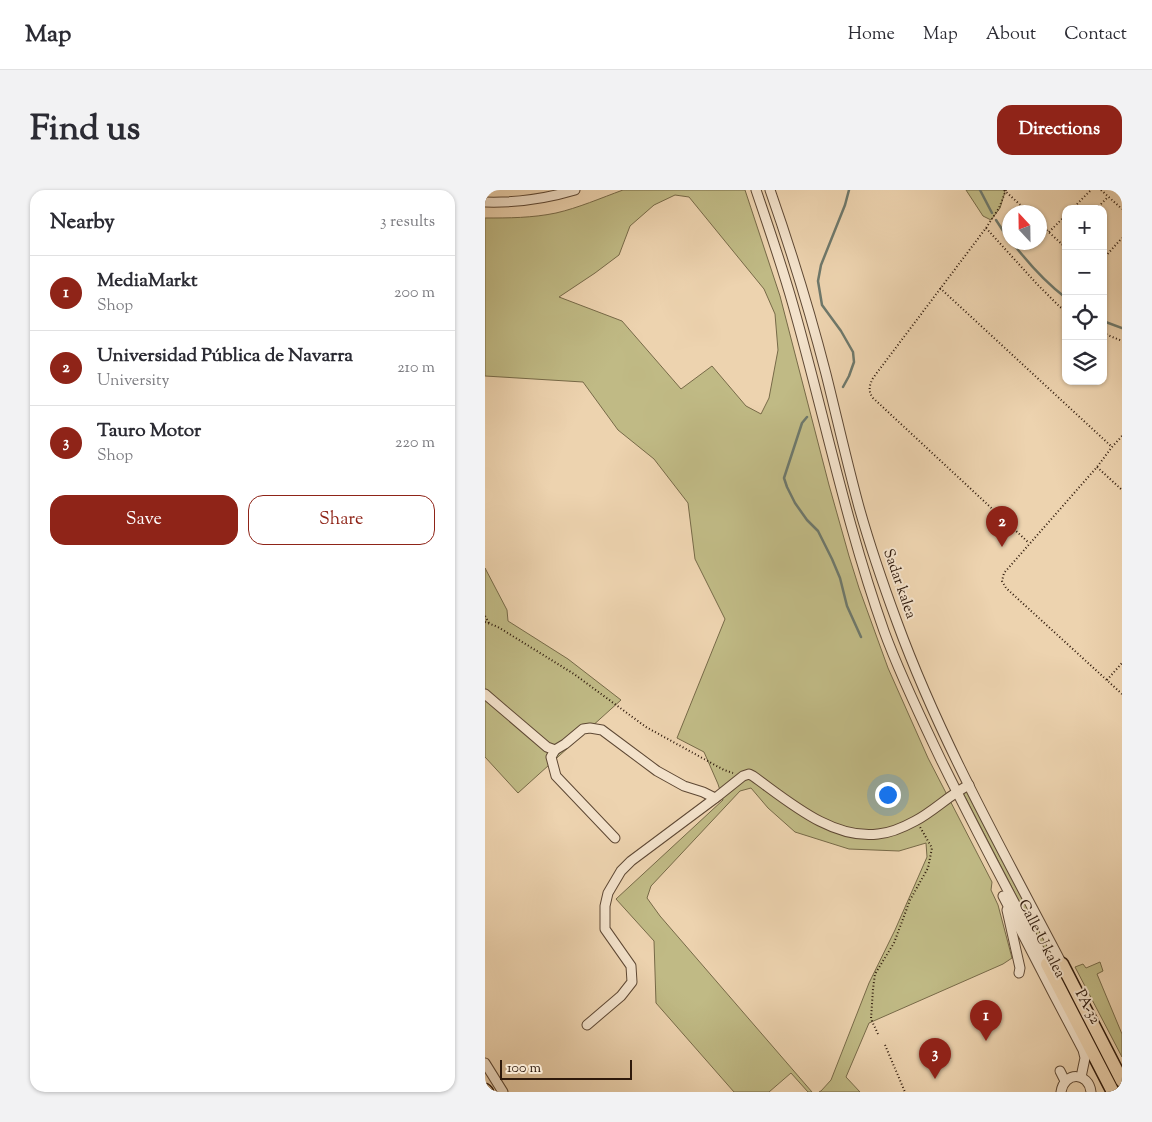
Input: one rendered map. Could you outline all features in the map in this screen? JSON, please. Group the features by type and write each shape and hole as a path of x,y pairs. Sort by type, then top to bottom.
{"highway":[{"name":"PA-32","path":"1047,964 1113,1092"},
{"name":"PA-32","path":"1062,964 1122,1081"}],"street":[{"path":"485,202 531,200 575,190"},
{"name":"Sadar kalea","path":"756,190 793,305 847,515 885,632 915,705 999,874 1047,964"},
{"name":"Sadar kalea","path":"770,190 784,228 806,301 859,507 897,623 925,695 969,785 1062,964"},
{"path":"485,694 547,747 555,750"},
{"path":"615,838 556,776 551,757 555,750 583,729 602,730 657,771 684,786 715,798"},
{"path":"587,1025 621,996 632,982 631,966 605,929 605,906 608,893 614,881 631,861 743,776 749,774 753,776 817,820 837,830 858,834 879,834 897,829 916,820 937,807 957,791 969,785"},
{"name":"Calle U kalea","path":"999,874 1020,968 1019,973"},
{"name":"Calle U kalea","path":"1003,896 1083,1050 1085,1058 1081,1078"},
{"path":"485,1063 503,1092"},
{"path":"1060,1071 1065,1081"},
{"path":"1061,1092 1065,1081 1076,1076 1089,1084 1091,1092"}],"path":[{"path":"1021,205 1005,190 999,208 986,228 873,378 869,388 873,398 1029,543"},
{"path":"1076,205 1091,190"},
{"path":"1101,190 1122,209"},
{"path":"1101,205 1108,197"},
{"path":"1062,219 1049,232 1062,244"},
{"path":"986,228 1062,308"},
{"path":"1107,255 1122,238"},
{"path":"940,288 1113,447"},
{"path":"1107,334 1122,340"},
{"path":"1122,436 1004,573 1002,581 1006,588 1122,694"},
{"path":"1097,467 1122,490"},
{"path":"485,616 490,624"},
{"path":"485,622 498,627 574,674 646,727 724,770 743,776"},
{"path":"1107,680 1122,663"},
{"path":"878,1034 871,1019 875,974 894,943 911,900 928,868 932,848 916,820"},
{"path":"885,1045 905,1092"}],"shaded area":[{"path":"623,190 745,190 780,296 829,485 859,588 888,668 928,758 992,882 991,890 998,905 1012,958 1003,964 869,1023 846,1077 860,1092 819,1092 831,1080 869,983 927,857 926,843 899,851 849,849 795,832 768,808 751,788 740,791 651,886 647,898 660,916 812,1092 808,1092 791,1073 769,1092 734,1092 656,1003 654,941 616,899 723,800 704,752 677,738 725,619 695,559 688,503 654,459 618,430 583,382 485,376 485,218 547,215 581,206","holes":["675,195 689,197 764,289 775,314 778,350 769,398 761,414 746,406 712,366 681,389 622,321 559,297 619,255 630,226 654,205"]},
{"path":"966,190 1004,190 1000,208 991,220 983,216"},
{"path":"485,568 507,610 508,621 568,659 621,700 518,793 485,757"},
{"path":"967,791 1122,1092 1118,1092 963,793"},
{"path":"1100,962 1103,971 1097,974 1122,1034 1122,1057 1075,967 1083,964 1086,968"}],"waterway":[{"path":"843,387 854,362 853,352 841,331 822,305 818,281 821,265 849,190"},
{"path":"980,190 992,213"},
{"path":"996,220 1002,229"},
{"path":"1018,250 1037,272 1063,295"},
{"path":"1107,322 1122,328"},
{"path":"807,417 802,423 784,478 795,503 807,520 818,531 832,559 840,578 847,606 861,637"}],"place":[{"name":"Universidad Pública de Navarra","path":"1002,547"},
{"name":"MediaMarkt","path":"986,1041"},
{"name":"Tauro Motor","path":"935,1079"}]}
